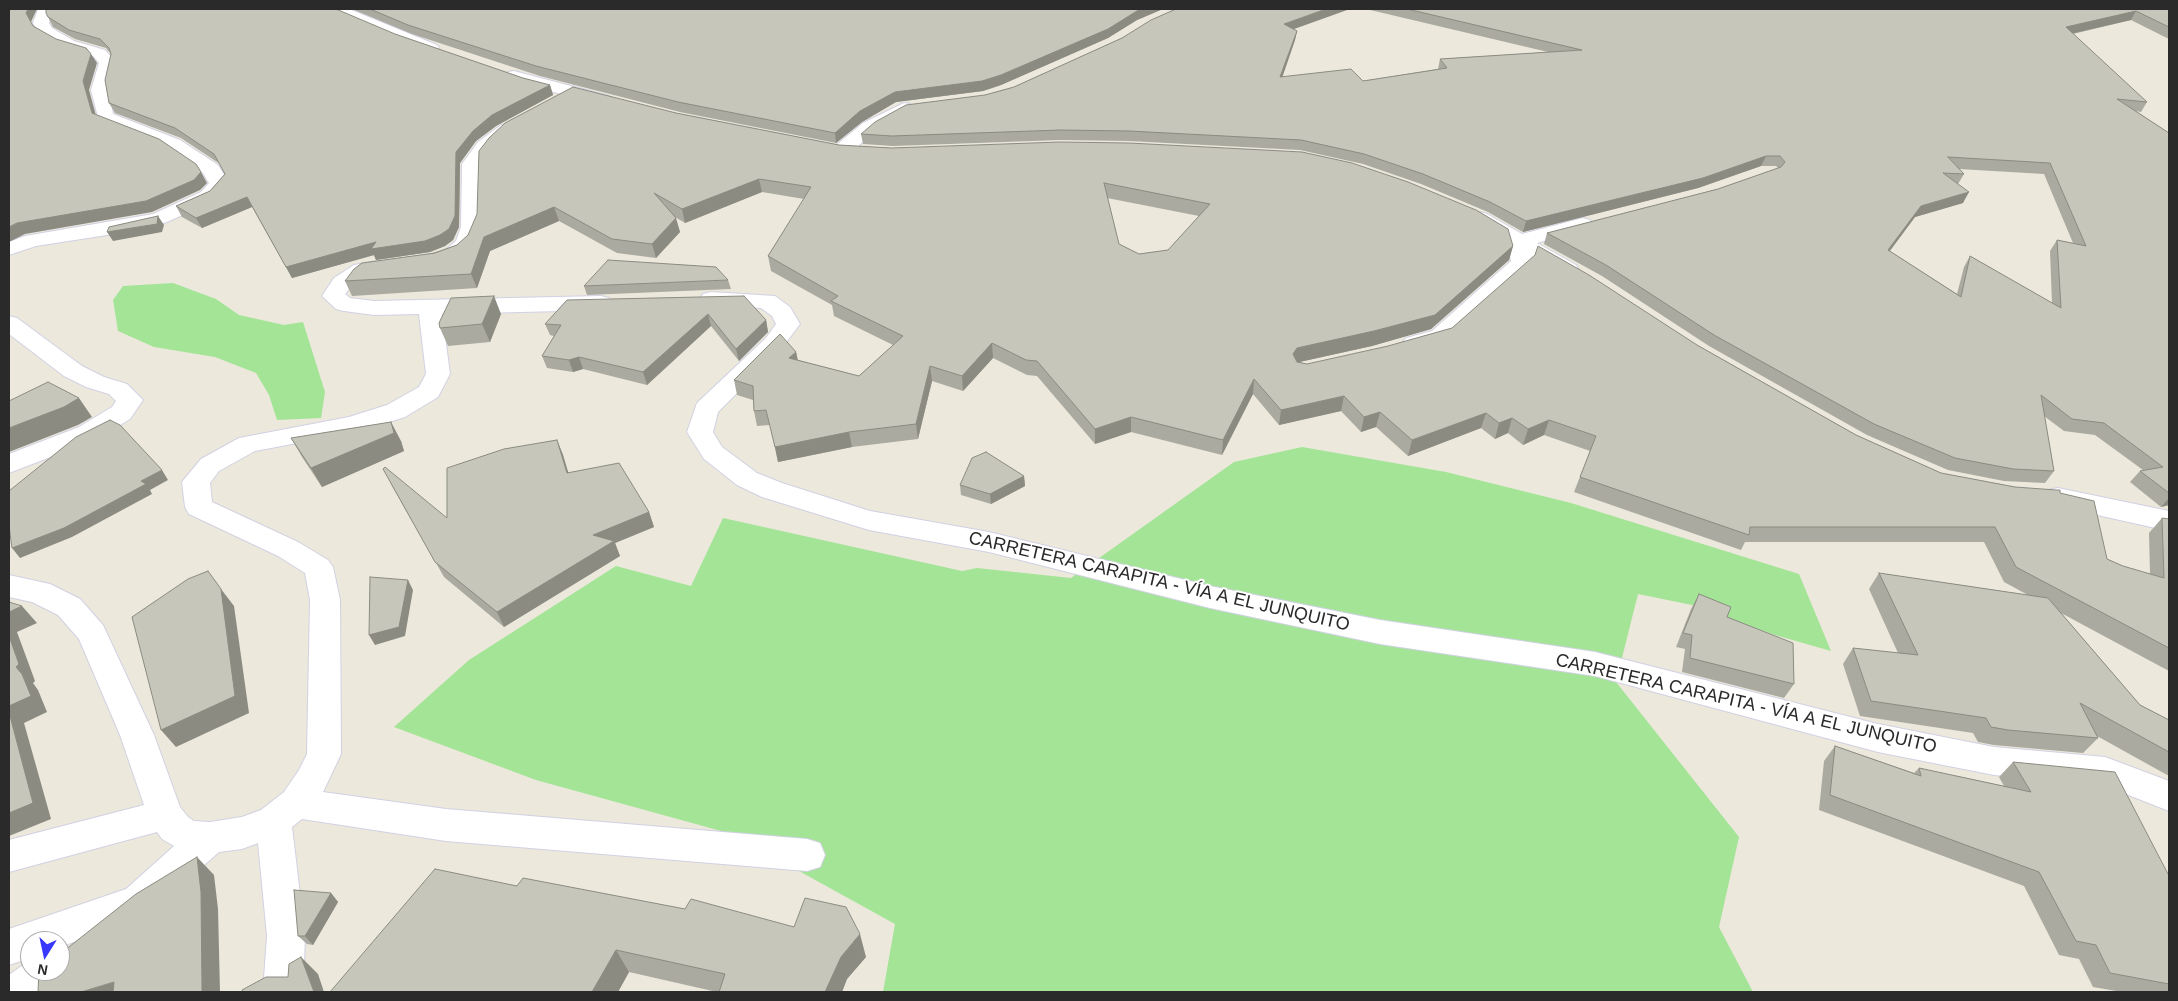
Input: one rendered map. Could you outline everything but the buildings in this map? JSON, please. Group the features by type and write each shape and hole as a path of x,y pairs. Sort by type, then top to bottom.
{"street":[{"path":"9,249 32,240 133,225 160,218 208,196 219,182 211,169 173,144 105,117 100,90 107,64 99,52 68,44 46,31 41,23 45,9"},
{"path":"336,9 442,52"},
{"path":"497,71 619,104"},
{"path":"551,103 574,93"},
{"path":"867,153 833,149 884,118 904,108 922,104"},
{"path":"433,260 454,253 465,244 471,227 472,164 485,146 527,117"},
{"path":"1463,211 1480,218 1517,242 1584,279"},
{"path":"1517,242 1603,219"},
{"path":"1394,349 1440,336 1498,282 1522,263 1517,242"},
{"path":"398,265 362,270 342,284 332,296 344,304 374,308 625,302"},
{"name":"CARRETERA CARAPITA - VÍA A EL JUNQUITO","path":"682,299 733,298 767,301 782,312 788,324 774,344 706,409 700,432 713,453 747,479 772,490 869,520 989,542 1210,597 1380,632 1595,664 1878,738 1994,760 2104,771 2169,796"},
{"path":"9,586 39,592 69,606 92,632 136,735 165,815 175,828 188,836 210,838 242,833 285,812 312,780 324,754 325,600 318,567 288,549 199,507 196,482 210,465 248,444 352,425 396,411 429,392 438,374 430,308"},
{"path":"9,323 73,372 95,382 118,389 130,400 121,413 88,432 9,464"},
{"path":"2037,493 2169,521"},
{"path":"285,812 807,855"},
{"path":"283,992 286,936 285,812"},
{"path":"9,856 165,815"},
{"path":"70,953 135,903 210,838"},
{"path":"9,947 135,903"},
{"path":"19,992 34,981"}],"green space":[{"path":"173,283 216,299 239,315 284,325 303,322 325,392 321,418 277,420 269,395 256,373 215,357 154,347 118,331 113,300 123,286"},
{"path":"1302,447 1446,472 1571,503 1799,574 1831,651 1775,635 1692,605 1638,594 1616,682 1739,837 1719,927 1753,992 883,992 895,924 732,834 536,780 394,727 469,660 616,566 691,586 723,518 962,571 977,568 1071,578 1234,462"}]}
